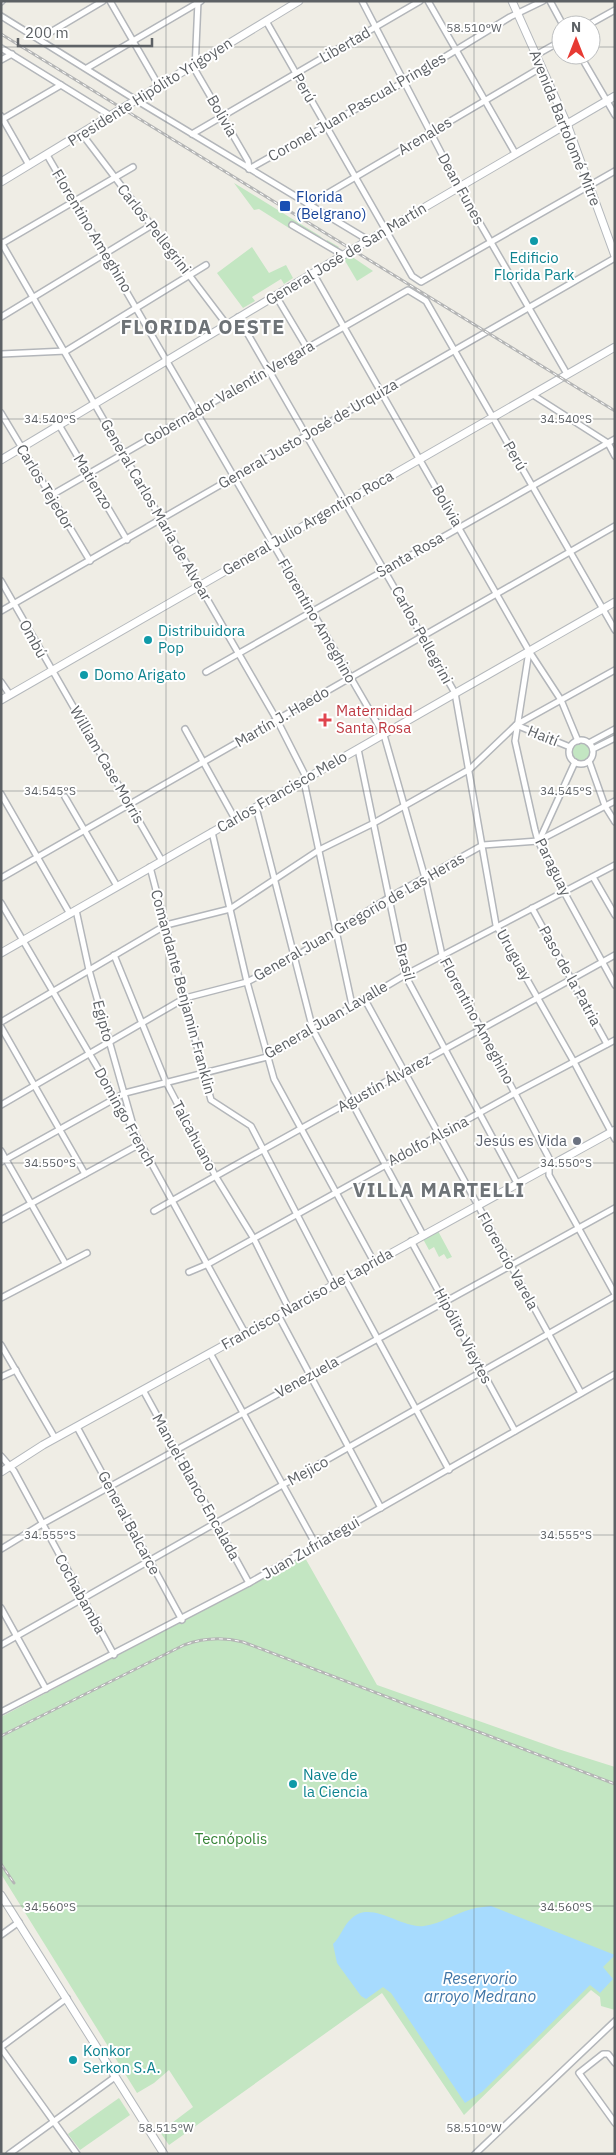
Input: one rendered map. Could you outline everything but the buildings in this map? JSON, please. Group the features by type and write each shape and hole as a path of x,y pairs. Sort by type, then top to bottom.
{"street":[{"path":"39,39 102,1"},
{"path":"110,1 160,86"},
{"name":"Presidente Hipólito Yrigoyen","path":"1,182 266,21 290,4 299,1"},
{"name":"Dean Funes","path":"362,1 459,187 567,374"},
{"name":"Libertad","path":"192,134 420,1"},
{"path":"428,1 515,153"},
{"name":"Avenida Bartolomé Mitre","path":"512,1 567,124 615,257"},
{"name":"Coronel Juan Pascual Pringles","path":"249,169 404,82 455,49 544,1"},
{"path":"550,1 558,15"},
{"path":"87,68 199,2"},
{"path":"194,64 199,2"},
{"path":"601,18 615,10"},
{"path":"1,16 368,240"},
{"name":"Perú","path":"266,21 412,276 421,282 492,243"},
{"path":"536,55 551,46"},
{"path":"1,48 111,116"},
{"path":"1,60 12,54"},
{"name":"Bolivia","path":"194,64 195,70 248,161 249,169"},
{"path":"586,65 615,115"},
{"name":"Arenales","path":"308,205 542,67"},
{"path":"2,118 61,85"},
{"name":"General José de San Martín","path":"1,460 342,255 615,96"},
{"name":"Florentino Ameghino","path":"2,118 29,165"},
{"name":"Carlos Pellegrini","path":"82,134 227,325"},
{"name":"Florentino Ameghino","path":"47,155 384,735 403,807 425,878 442,955 549,1158 550,1166"},
{"path":"2,243 133,167"},
{"path":"492,243 615,171"},
{"path":"1,317 152,225"},
{"path":"292,225 342,255"},
{"name":"General Carlos María de Alvear","path":"2,243 96,403 198,585 277,720 304,772 305,780"},
{"name":"General Justo José de Urquiza","path":"1,611 615,257"},
{"path":"1,354 66,351 206,265"},
{"name":"Bolivia","path":"313,273 529,651 562,700 578,741"},
{"name":"Perú","path":"408,290 426,301 615,630"},
{"name":"Gobernador Valentín Vergara","path":"50,496 408,290"},
{"path":"276,296 307,348"},
{"name":"Carlos Pellegrini","path":"238,317 385,569 454,694"},
{"name":"General Julio Argentino Roca","path":"1,700 198,585 615,347"},
{"path":"533,395 608,443 615,456"},
{"name":"Carlos Tejedor","path":"1,414 90,561"},
{"name":"Matienzo","path":"59,425 127,540"},
{"name":"Santa Rosa","path":"206,672 615,439"},
{"name":"Martín J. Haedo","path":"1,878 615,526"},
{"name":"Ombú","path":"1,581 51,670"},
{"name":"Carlos Francisco Melo","path":"1,953 615,602"},
{"name":"Paraguay","path":"529,651 514,741 538,842 615,985"},
{"name":"William Case Morris","path":"51,670 162,861"},
{"path":"1,1022 166,925 230,909 319,850 372,824 470,769 516,725 615,670"},
{"path":"1,682 10,695"},
{"name":"Uruguay","path":"454,694 470,769 496,925 613,1131 615,1140"},
{"name":"Haití","path":"516,725 570,747"},
{"path":"589,743 593,749 589,761 582,764 575,762 570,757 570,747 578,741 589,743 615,729"},
{"path":"185,730 235,819"},
{"path":"593,749 615,738"},
{"name":"Brasil","path":"358,749 372,824 390,897 405,975 516,1183"},
{"path":"589,761 605,806 615,822"},
{"path":"538,842 575,762"},
{"path":"305,780 352,1005"},
{"path":"1,794 38,858 73,912"},
{"path":"65,797 117,886"},
{"name":"General Juan Gregorio de Las Heras","path":"1,1105 185,998 247,982 294,956 390,897 483,845 538,842 615,801"},
{"path":"256,807 313,1030 353,1101 423,1235"},
{"path":"212,832 247,982 274,1079 374,1262"},
{"name":"General Juan Lavalle","path":"4,1160 125,1093 204,1071 267,1057 405,975 496,925 615,865"},
{"name":"Comandante Benjamin Franklin","path":"150,868 211,1100 251,1126 333,1284"},
{"path":"593,877 615,915"},
{"name":"Domingo French","path":"1,903 116,1098 245,1334"},
{"name":"Paso de la Patria","path":"532,908 607,1044"},
{"name":"Egipto","path":"73,912 125,1093 134,1132"},
{"name":"Talcahuano","path":"114,955 166,1082 216,1177 254,1239 289,1309"},
{"name":"Agustín Álvarez","path":"154,1211 264,1150 300,1127 353,1101 615,955"},
{"name":"Florencio Varela","path":"364,998 439,1137 582,1393"},
{"path":"1,1027 85,1174"},
{"name":"Adolfo Alsina","path":"189,1272 208,1264 298,1215 335,1192 439,1137 515,1092 615,1040"},
{"name":"Francisco Narciso de Laprida","path":"1,1472 55,1438 613,1131"},
{"path":"1,1220 140,1144"},
{"path":"1,1151 4,1160 65,1264"},
{"path":"550,1166 549,1175 615,1295"},
{"name":"Venezuela","path":"1,1549 242,1412 615,1208"},
{"name":"Hipólito Vieytes","path":"412,1241 515,1431"},
{"path":"1,1298 87,1253"},
{"path":"345,1279 449,1470"},
{"name":"Mejico","path":"1,1645 482,1373 615,1295"},
{"path":"278,1315 381,1508"},
{"path":"1,1345 55,1438"},
{"path":"210,1353 316,1545"},
{"path":"1,1378 16,1370"},
{"name":"Juan Zufriategui","path":"1,1712 182,1620 615,1374"},
{"name":"Manuel Blanco Encalada","path":"143,1390 249,1583"},
{"name":"General Balcarce","path":"77,1427 182,1620"},
{"name":"Cochabamba","path":"1,1456 10,1467 114,1655"},
{"path":"1,1608 46,1689"},
{"path":"1,1894 163,2154"},
{"path":"1,1935 19,1922"},
{"path":"67,1998 1,2047 76,2154"},
{"path":"475,2154 614,2024"},
{"path":"615,2063 608,2054 604,2054 580,2072 580,2076 615,2123"},
{"path":"9,2154 115,2076"}],"green space":[{"path":"234,183 320,236 326,242 327,240 339,247 336,250 292,222 289,228 259,209 254,210"},
{"path":"252,247 269,273 286,265 293,278 284,284 281,279 252,297 255,301 243,308 217,273"},
{"path":"351,256 373,271 357,281 344,259"},
{"path":"581,742 588,745 591,752 588,759 581,762 574,759 571,752 574,745"},
{"path":"438,1231 452,1257 447,1259 444,1254 439,1257 434,1247 429,1250 423,1239"},
{"name":"Tecnópolis","path":"304,1556 377,1685 558,1749 615,1767 615,2010 601,2006 600,1997 591,1990 464,2115 382,1993 169,2145 160,2132 193,2107 169,2070 154,2083 137,2093 1,1874 1,1717"},
{"path":"119,2098 130,2115 80,2150 68,2134"}],"water":[{"name":"Reservorio arroyo Medrano","path":"491,1906 615,1955 603,1967 613,1979 600,1993 590,1985 482,2092 465,2103 391,1993 383,1987 366,1999 361,1996 337,1963 333,1944 348,1922 359,1914 377,1913 415,1926 424,1926 472,1909"}],"railway":[{"path":"1,34 615,411"},
{"path":"1,1736 184,1645 213,1639 228,1639 243,1642 615,1784"},
{"path":"1,1864 14,1883"}],"place":[{"name":"Florida (Belgrano)","path":"285,206"},
{"name":"Edificio Florida Park","path":"534,241"},
{"name":"Distribuidora Pop","path":"148,640"},
{"name":"Domo Arigato","path":"84,675"},
{"name":"Maternidad Santa Rosa","path":"325,720"},
{"name":"Jesús es Vida","path":"577,1141"},
{"name":"Nave de la Ciencia","path":"293,1784"},
{"name":"Konkor Serkon S.A.","path":"73,2060"}],"district":[{"name":"FLORIDA OESTE","path":"203,327"},
{"name":"VILLA MARTELLI","path":"439,1190"}]}
